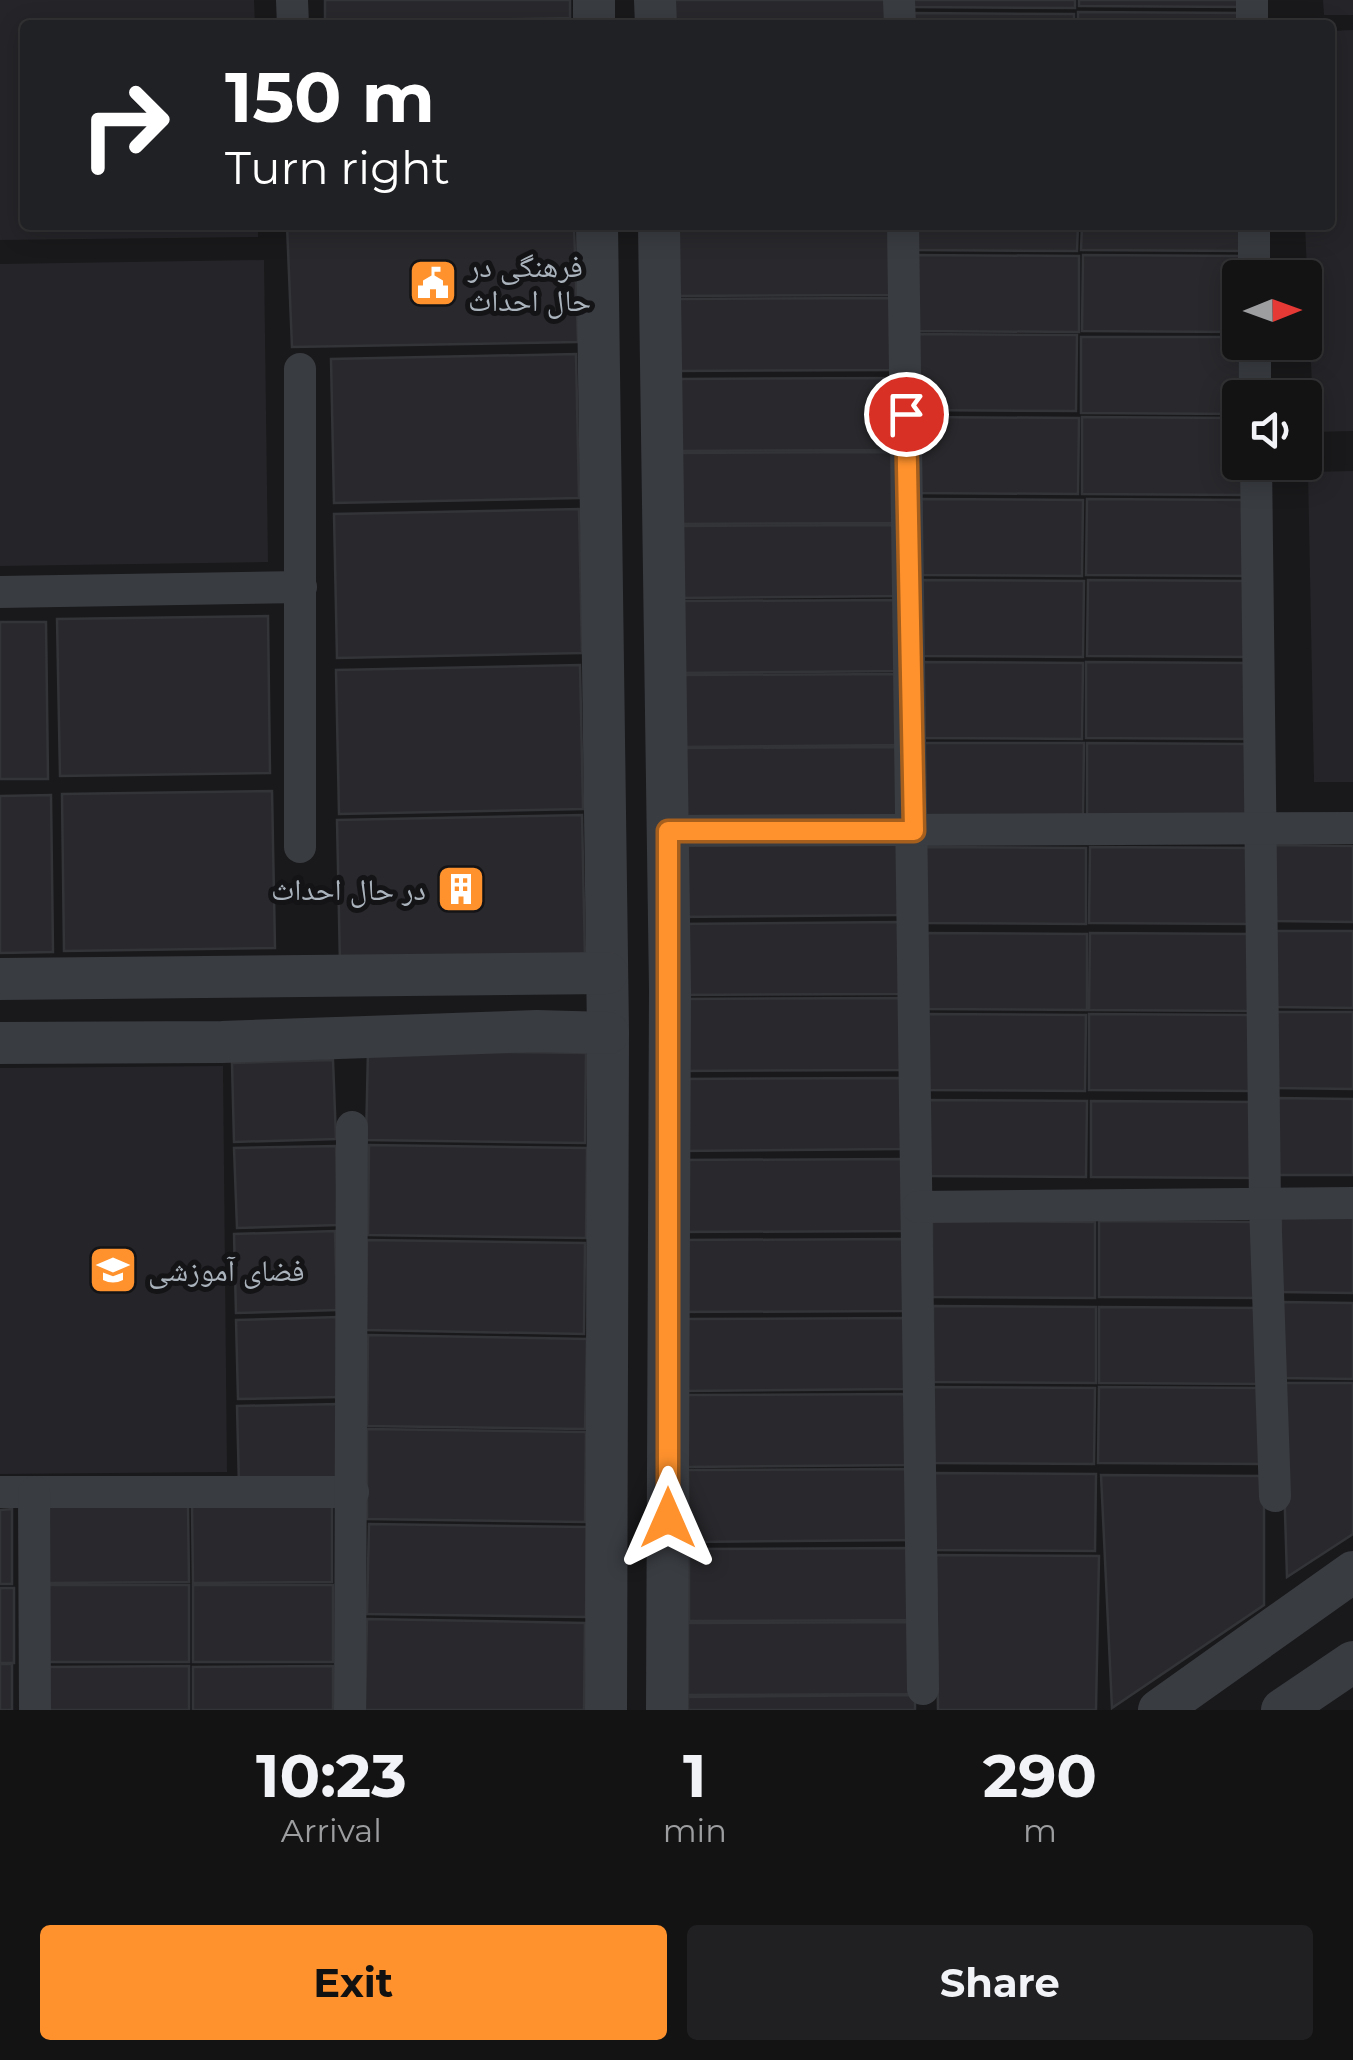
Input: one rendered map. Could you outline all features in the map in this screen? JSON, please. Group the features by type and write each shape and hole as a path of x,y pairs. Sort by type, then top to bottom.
{"street":[{"path":"598,230 608,1033 606,1710"},
{"path":"903,230 923,1689"},
{"path":"1254,230 1254,260"},
{"path":"598,268 659,245 668,831 668,1710"},
{"path":"300,369 300,847"},
{"path":"1256,480 1265,1204 1275,1496"},
{"path":"0,592 300,587"},
{"path":"668,831 1353,828"},
{"path":"0,979 607,973"},
{"path":"247,1041 248,976"},
{"path":"0,1044 608,1033"},
{"path":"350,1710 352,1127"},
{"path":"918,1207 1353,1204"},
{"path":"0,1492 352,1492"},
{"path":"34,1492 35,1710"},
{"path":"1160,1710 1353,1572"},
{"path":"606,1597 668,1594"},
{"path":"1282,1710 1353,1662"}],"shaded area":[{"path":"0,0 254,0 255,20 20,20 20,230 258,230 258,237 0,240"},
{"path":"1323,0 1353,0 1353,15 1324,15"},
{"path":"1353,30 1353,431 1322,432 1322,380 1312,380 1311,360 1322,360 1322,260 1307,260 1305,230 1335,230 1335,31"},
{"path":"264,260 268,562 0,566 0,264"},
{"path":"1353,471 1353,782 1314,782 1308,480 1322,480 1322,472"},
{"name":"فضای آموزشی","path":"223,1066 227,1472 0,1474 0,1068"}],"building":[{"path":"325,0 570,0 570,18 325,20"},
{"path":"667,0 893,0 893,20 667,20"},
{"path":"912,0 1075,0 1075,8 912,7"},
{"path":"1079,0 1242,0 1242,7 1079,6"},
{"path":"1078,12 1241,13 1241,20 1078,20"},
{"path":"911,13 1074,14 1074,20 911,20"},
{"name":"فرهنگی در حال احداث","path":"287,230 574,230 578,342 292,347"},
{"path":"675,230 901,230 901,295 675,296"},
{"path":"915,230 1078,230 1077,251 914,250"},
{"path":"1082,230 1244,230 1244,251 1081,250"},
{"path":"916,255 1079,256 1079,332 915,331"},
{"path":"1083,255 1246,256 1245,260 1222,260 1222,332 1082,331"},
{"path":"903,298 903,370 677,371 677,299"},
{"path":"913,334 1077,335 1076,411 913,410"},
{"path":"1081,337 1222,337 1222,360 1240,360 1240,380 1222,380 1222,414 1081,413"},
{"path":"576,354 579,498 334,503 331,359"},
{"path":"903,378 903,450 677,451 677,379"},
{"path":"915,417 1079,418 1078,494 915,493"},
{"path":"1082,417 1222,418 1222,480 1243,480 1245,495 1082,494"},
{"path":"902,452 902,523 676,524 676,453"},
{"path":"920,499 1083,500 1082,576 920,575"},
{"path":"1087,499 1250,500 1249,576 1086,575"},
{"path":"579,509 582,653 337,658 334,514"},
{"path":"903,525 903,596 677,598 677,526"},
{"path":"921,580 1084,581 1083,657 921,656"},
{"path":"1088,580 1251,581 1250,657 1087,656"},
{"path":"904,600 905,671 679,673 678,601"},
{"path":"268,616 270,773 60,776 57,619"},
{"path":"0,622 46,622 48,779 0,779"},
{"path":"920,662 1083,663 1082,739 919,738"},
{"path":"1086,662 1250,663 1249,739 1086,738"},
{"name":"در حال احداث","path":"580,665 583,809 339,814 336,670"},
{"path":"904,674 904,745 678,747 678,675"},
{"path":"921,743 1084,743 1083,820 920,819"},
{"path":"1087,743 1251,744 1250,820 1087,819"},
{"path":"905,747 905,819 679,820 678,748"},
{"name":"در حال احداث","path":"272,791 275,948 64,951 62,794"},
{"path":"51,795 53,952 0,953 0,796"},
{"name":"در حال احداث","path":"582,815 585,959 340,964 337,820"},
{"path":"906,838 901,915 675,917 674,845"},
{"path":"1275,845 1353,846 1353,922 1275,921"},
{"path":"923,847 1086,848 1086,924 922,923"},
{"path":"1090,847 1253,848 1252,924 1089,923"},
{"path":"900,922 901,994 675,995 674,924"},
{"path":"1276,931 1353,931 1353,1008 1276,1007"},
{"path":"924,933 1087,934 1087,1010 923,1009"},
{"path":"1090,933 1253,934 1252,1011 1089,1010"},
{"path":"900,998 901,1070 675,1071 674,999"},
{"path":"1275,1012 1353,1012 1353,1089 1274,1088"},
{"path":"922,1014 1086,1015 1085,1091 922,1090"},
{"path":"1089,1014 1252,1015 1252,1091 1089,1090"},
{"path":"368,1050 586,1053 585,1143 366,1140"},
{"path":"333,1060 336,1139 234,1142 232,1063"},
{"path":"902,1078 903,1149 677,1151 676,1079"},
{"path":"1276,1098 1353,1099 1353,1175 1275,1175"},
{"path":"923,1100 1087,1101 1086,1177 923,1176"},
{"path":"1091,1101 1255,1102 1254,1178 1091,1177"},
{"path":"369,1145 587,1148 586,1238 368,1235"},
{"path":"336,1146 338,1225 237,1228 234,1148"},
{"path":"905,1159 905,1231 679,1232 678,1160"},
{"path":"1281,1216 1353,1216 1353,1293 1280,1292"},
{"path":"932,1221 1095,1222 1095,1298 932,1297"},
{"path":"1099,1221 1262,1222 1261,1298 1099,1297"},
{"path":"335,1231 337,1310 236,1313 234,1234"},
{"path":"904,1239 904,1311 678,1312 677,1240"},
{"path":"367,1240 585,1243 584,1334 366,1330"},
{"path":"1281,1302 1353,1303 1353,1379 1280,1378"},
{"path":"933,1306 1096,1307 1096,1383 933,1382"},
{"path":"1099,1307 1262,1308 1261,1384 1099,1383"},
{"path":"338,1317 340,1397 238,1399 236,1320"},
{"path":"908,1318 909,1389 683,1391 682,1319"},
{"path":"368,1335 587,1339 585,1429 367,1426"},
{"path":"1281,1383 1353,1383 1353,1534 1287,1577"},
{"path":"932,1387 1095,1388 1094,1464 931,1463"},
{"path":"1099,1387 1262,1388 1261,1464 1098,1463"},
{"path":"913,1394 913,1465 687,1467 687,1395"},
{"path":"338,1404 340,1483 239,1486 237,1406"},
{"path":"367,1429 586,1432 585,1522 367,1519"},
{"path":"915,1469 915,1540 689,1542 688,1470"},
{"path":"933,1473 1096,1474 1095,1551 932,1550"},
{"path":"1101,1475 1264,1476 1264,1605 1112,1708"},
{"path":"49,1505 188,1505 189,1582 48,1583"},
{"path":"332,1505 332,1582 193,1583 192,1506"},
{"path":"12,1509 12,1584 0,1584 0,1510"},
{"path":"369,1524 587,1527 586,1617 367,1614"},
{"path":"915,1548 915,1620 689,1621 689,1549"},
{"path":"936,1555 1099,1556 1096,1710 938,1710"},
{"path":"49,1585 189,1585 189,1662 49,1662"},
{"path":"193,1585 333,1585 333,1662 193,1662"},
{"path":"0,1588 14,1588 14,1663 0,1663"},
{"path":"367,1619 585,1623 584,1710 365,1710"},
{"path":"914,1622 914,1694 688,1695 688,1623"},
{"path":"0,1664 12,1664 12,1710 0,1710"},
{"path":"189,1666 189,1710 49,1710 49,1667"},
{"path":"333,1666 333,1710 193,1710 193,1667"},
{"path":"915,1695 915,1710 688,1710 688,1697"}],"place":[{"name":"فرهنگی در حال احداث","path":"433,283"},
{"name":"در حال احداث","path":"461,889"},
{"name":"فضای آموزشی","path":"113,1270"}],"route":[{"path":"668,1518 668,831 914,831 906,414"}]}
